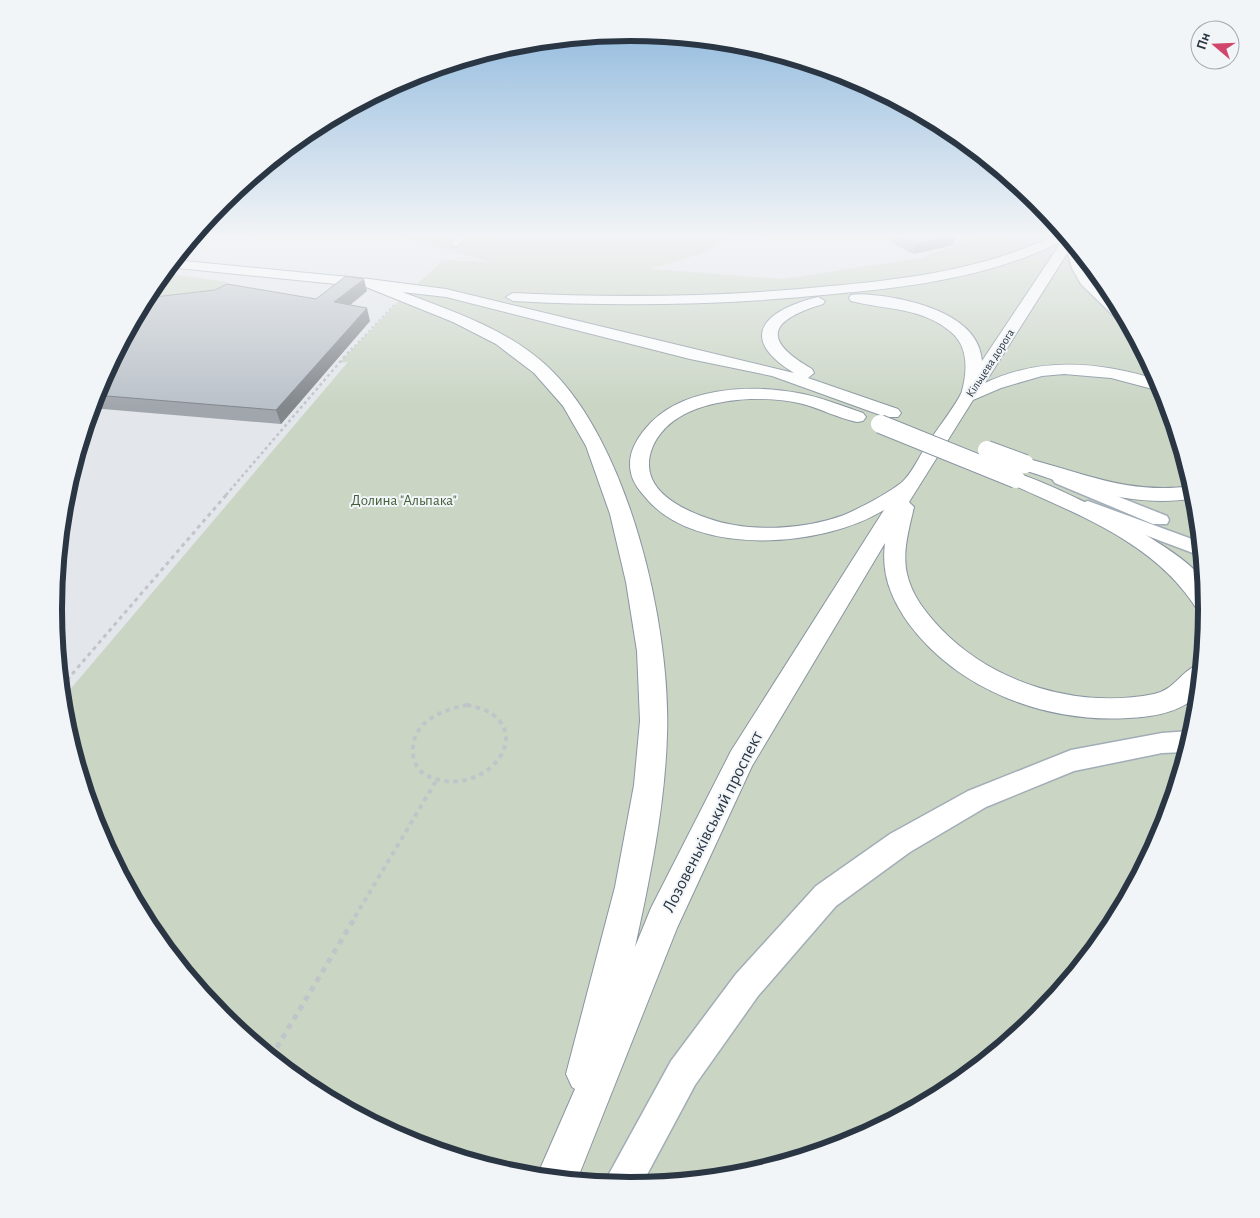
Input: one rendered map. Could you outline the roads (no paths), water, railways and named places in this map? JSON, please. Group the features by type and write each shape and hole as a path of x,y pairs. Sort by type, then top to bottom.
{"highway":[{"path":"391,292 487,332 531,362 555,383 580,421 602,464 621,514 638,579 651,658 654,724 651,765 629,901 560,1169"},
{"path":"438,292 616,302 748,297 821,292"},
{"name":"Кільцева дорога","path":"909,486 1037,292"},
{"path":"446,293 690,354 776,372 853,399"},
{"path":"886,418 787,364 774,351 768,340 768,328 776,318 807,303 847,298 891,302 928,312 955,328 966,340 974,356 974,370 968,397"},
{"path":"690,354 886,418 1020,471 1143,541 1177,568 1198,591"},
{"path":"968,397 1014,376 1056,368 1104,371 1151,384"},
{"path":"886,418 793,397 750,395 706,400 666,416 655,426 640,455 639,468 644,484 656,498 672,510 701,523 744,533 789,533 831,526 852,519 909,486"},
{"path":"1020,471 1132,494 1186,492"},
{"path":"909,486 898,529 895,561 897,580 907,604 931,634 948,652 978,674 1007,688 1041,699 1080,707 1124,709 1152,705 1179,696 1193,681"},
{"name":"Лозовеньківський проспект","path":"560,1169 663,920 741,759 909,486"}],"main road":[{"path":"1096,292 1108,304"},
{"path":"1020,471 1193,535"},
{"path":"1020,471 1194,547"},
{"path":"626,1177 683,1073 747,985 826,896 900,843 977,799 1071,761 1162,743 1182,742"}],"park label":[{"name":"Долина \"Альпака\"","path":"404,500"}]}
